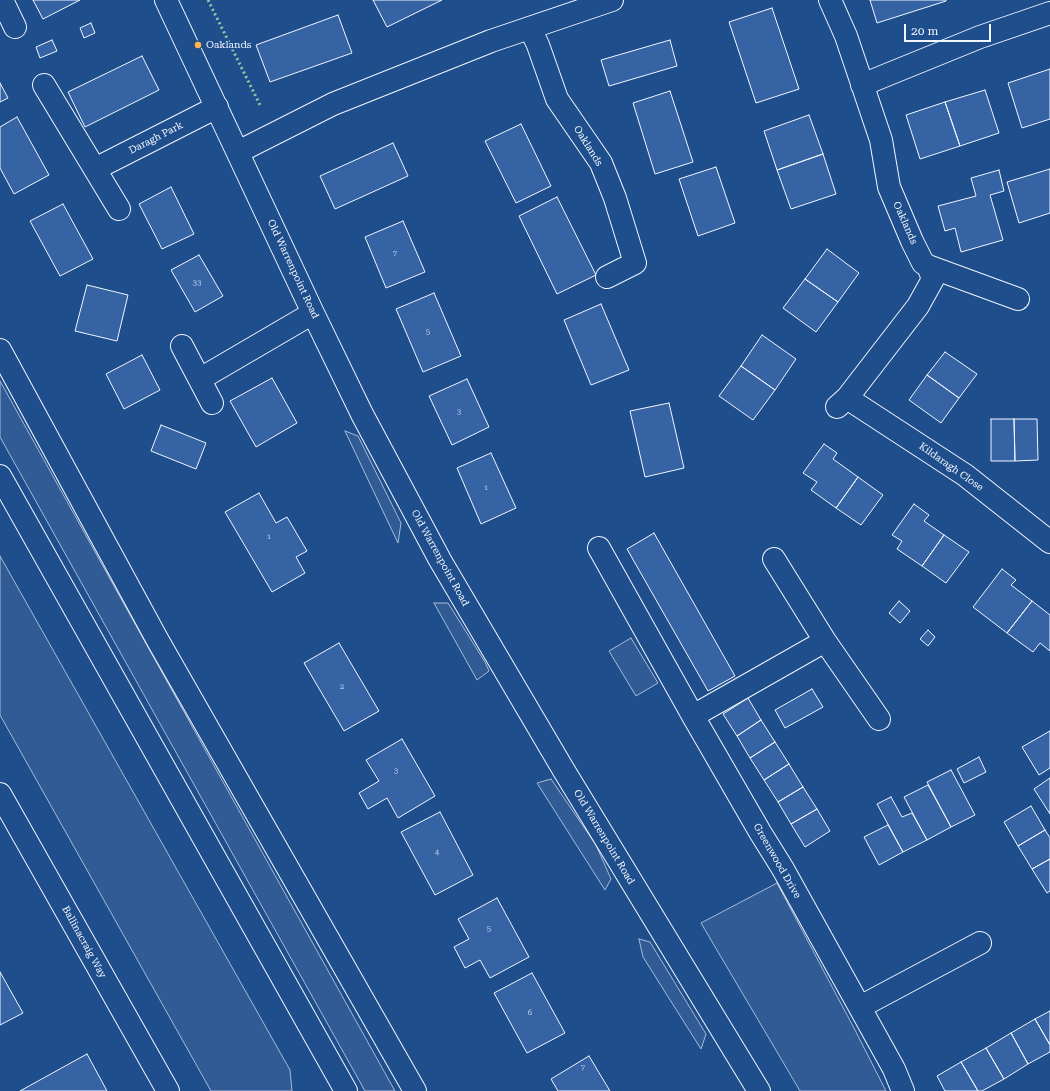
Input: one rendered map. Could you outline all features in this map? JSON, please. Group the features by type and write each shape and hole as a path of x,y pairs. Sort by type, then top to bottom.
{"main road":[{"path":"2,0 16,27"},
{"name":"Old Warrenpoint Road","path":"166,0 218,107 313,313 362,414 440,560 563,769 759,1091"},
{"name":"Oaklands","path":"830,0 846,36 881,140 889,187 912,241 923,263 928,266"},
{"path":"238,152 333,104 491,41 602,1"},
{"path":"862,85 980,37 1050,13"},
{"name":"Oaklands","path":"530,28 538,45 557,99 601,163 615,198 635,263 607,277"},
{"path":"44,85 120,209"},
{"name":"Daragh Park","path":"95,168 218,107"},
{"path":"928,266 1018,299"},
{"name":"Kildaragh Close","path":"928,266 933,279 918,306 842,403 965,475 1050,542"},
{"path":"200,379 313,313"},
{"path":"182,346 212,403"},
{"path":"0,350 157,639 414,1091"},
{"path":"0,476 346,1091"},
{"name":"Greenwood Drive","path":"599,548 693,716 783,870 860,1007 894,1069 903,1091"},
{"path":"774,559 825,641 879,719"},
{"path":"693,716 825,641"},
{"name":"Ballinacraig Way","path":"0,794 168,1091"},
{"path":"860,1007 980,943"}],"shaded area":[{"path":"0,381 395,1091 365,1091 0,437"},
{"path":"345,431 358,436 401,523 398,543"},
{"path":"0,556 290,1070 292,1091 211,1091 0,715"},
{"path":"434,603 448,603 485,662 489,671 477,680"},
{"path":"631,638 658,683 636,696 609,651"},
{"path":"551,779 596,845 611,879 605,890 537,783"},
{"path":"777,883 886,1091 800,1091 701,923"},
{"path":"639,939 650,942 706,1034 701,1049 643,957"}],"building":[{"path":"33,0 80,0 43,19"},
{"path":"373,0 442,0 387,27"},
{"path":"870,0 946,0 946,1 877,23"},
{"path":"772,8 799,89 756,103 729,22"},
{"path":"338,15 352,53 270,82 256,45"},
{"path":"91,23 95,33 84,38 80,28"},
{"path":"52,40 57,51 40,58 36,47"},
{"path":"670,40 677,66 609,86 601,60"},
{"path":"142,56 159,90 85,127 68,92"},
{"path":"1050,69 1050,119 1022,128 1008,83"},
{"path":"0,83 8,98 0,102"},
{"path":"985,90 999,133 960,146 945,102"},
{"path":"670,91 693,162 655,174 633,103"},
{"path":"945,102 960,146 920,159 906,115"},
{"path":"809,115 823,154 777,170 764,131"},
{"path":"17,117 49,175 14,194 0,168 0,127"},
{"path":"521,124 551,186 516,203 485,141"},
{"path":"393,143 408,176 335,209 320,176"},
{"path":"823,154 836,194 791,209 777,170"},
{"path":"716,167 735,223 698,236 679,179"},
{"path":"1050,169 1050,213 1019,223 1007,182"},
{"path":"999,170 1004,191 990,195 1003,240 961,252 955,228 945,231 938,206 976,196 971,178"},
{"path":"171,187 194,234 162,249 139,204"},
{"path":"557,197 596,275 557,294 519,216"},
{"path":"63,204 93,259 60,276 30,221"},
{"path":"403,221 425,272 386,288 365,237"},
{"path":"827,249 859,273 838,302 805,279"},
{"path":"199,255 223,296 195,312 171,270"},
{"path":"805,279 838,302 816,332 783,308"},
{"path":"87,285 128,295 117,341 75,331"},
{"path":"434,293 461,356 423,372 396,309"},
{"path":"601,304 629,370 591,385 564,320"},
{"path":"762,335 796,359 775,390 741,366"},
{"path":"945,352 977,374 959,398 927,375"},
{"path":"142,355 160,390 124,409 106,374"},
{"path":"741,366 775,390 753,420 719,396"},
{"path":"927,375 959,398 941,423 909,400"},
{"path":"272,378 297,423 256,447 230,401"},
{"path":"467,379 489,427 452,445 429,396"},
{"path":"669,403 684,468 645,477 630,411"},
{"path":"991,419 1014,419 1015,461 991,461"},
{"path":"1014,419 1037,419 1038,460 1015,461"},
{"path":"161,425 206,443 196,469 151,451"},
{"path":"824,444 837,453 833,459 858,477 836,508 811,490 817,482 803,473"},
{"path":"491,453 516,508 481,524 457,468"},
{"path":"858,477 883,495 861,525 836,508"},
{"path":"259,493 276,523 287,517 307,551 296,557 305,573 272,592 225,512"},
{"path":"914,504 929,515 924,521 944,535 922,566 897,549 902,541 892,535"},
{"path":"654,533 735,676 708,691 627,549"},
{"path":"944,535 969,552 946,583 922,566"},
{"path":"1002,569 1016,580 1011,585 1032,601 1007,633 973,607"},
{"path":"899,601 910,611 900,623 889,613"},
{"path":"1032,601 1050,615 1050,651 1040,643 1033,652 1007,633"},
{"path":"928,630 935,637 928,646 920,639"},
{"path":"339,643 379,711 344,731 304,663"},
{"path":"812,689 823,707 785,728 775,710"},
{"path":"748,698 761,720 737,736 723,714"},
{"path":"761,720 775,742 750,758 737,736"},
{"path":"1050,731 1050,768 1039,775 1022,747"},
{"path":"402,739 435,796 398,818 387,798 368,809 359,793 379,781 366,760"},
{"path":"775,742 789,764 764,780 750,758"},
{"path":"979,757 986,772 964,783 957,769"},
{"path":"789,764 803,787 778,802 764,780"},
{"path":"951,770 975,815 951,827 927,782"},
{"path":"1050,778 1050,814 1034,789"},
{"path":"928,785 951,827 927,840 904,797"},
{"path":"803,787 817,809 791,824 778,802"},
{"path":"891,797 902,817 912,813 927,840 903,852 877,804"},
{"path":"1031,806 1045,830 1018,846 1004,822"},
{"path":"817,809 830,831 805,847 791,824"},
{"path":"440,812 473,875 435,895 401,832"},
{"path":"888,825 903,852 879,865 864,837"},
{"path":"1045,830 1050,838 1050,859 1032,869 1018,846"},
{"path":"1050,859 1050,891 1047,893 1032,869"},
{"path":"497,898 529,957 490,978 480,960 465,968 454,947 469,939 458,919"},
{"path":"0,972 23,1013 0,1025"},
{"path":"532,973 565,1033 527,1053 494,993"},
{"path":"1050,1011 1050,1045 1035,1019"},
{"path":"1035,1019 1050,1045 1050,1052 1028,1064 1011,1033"},
{"path":"1011,1033 1028,1064 1004,1079 986,1048"},
{"path":"986,1048 1004,1079 982,1091 978,1091 961,1062"},
{"path":"87,1054 107,1091 20,1091"},
{"path":"589,1056 610,1091 558,1091 551,1079"},
{"path":"961,1062 978,1091 945,1091 937,1076"}],"hedge":[{"path":"208,0 261,107"}],"place":[{"name":"Oaklands","path":"198,45"}]}
